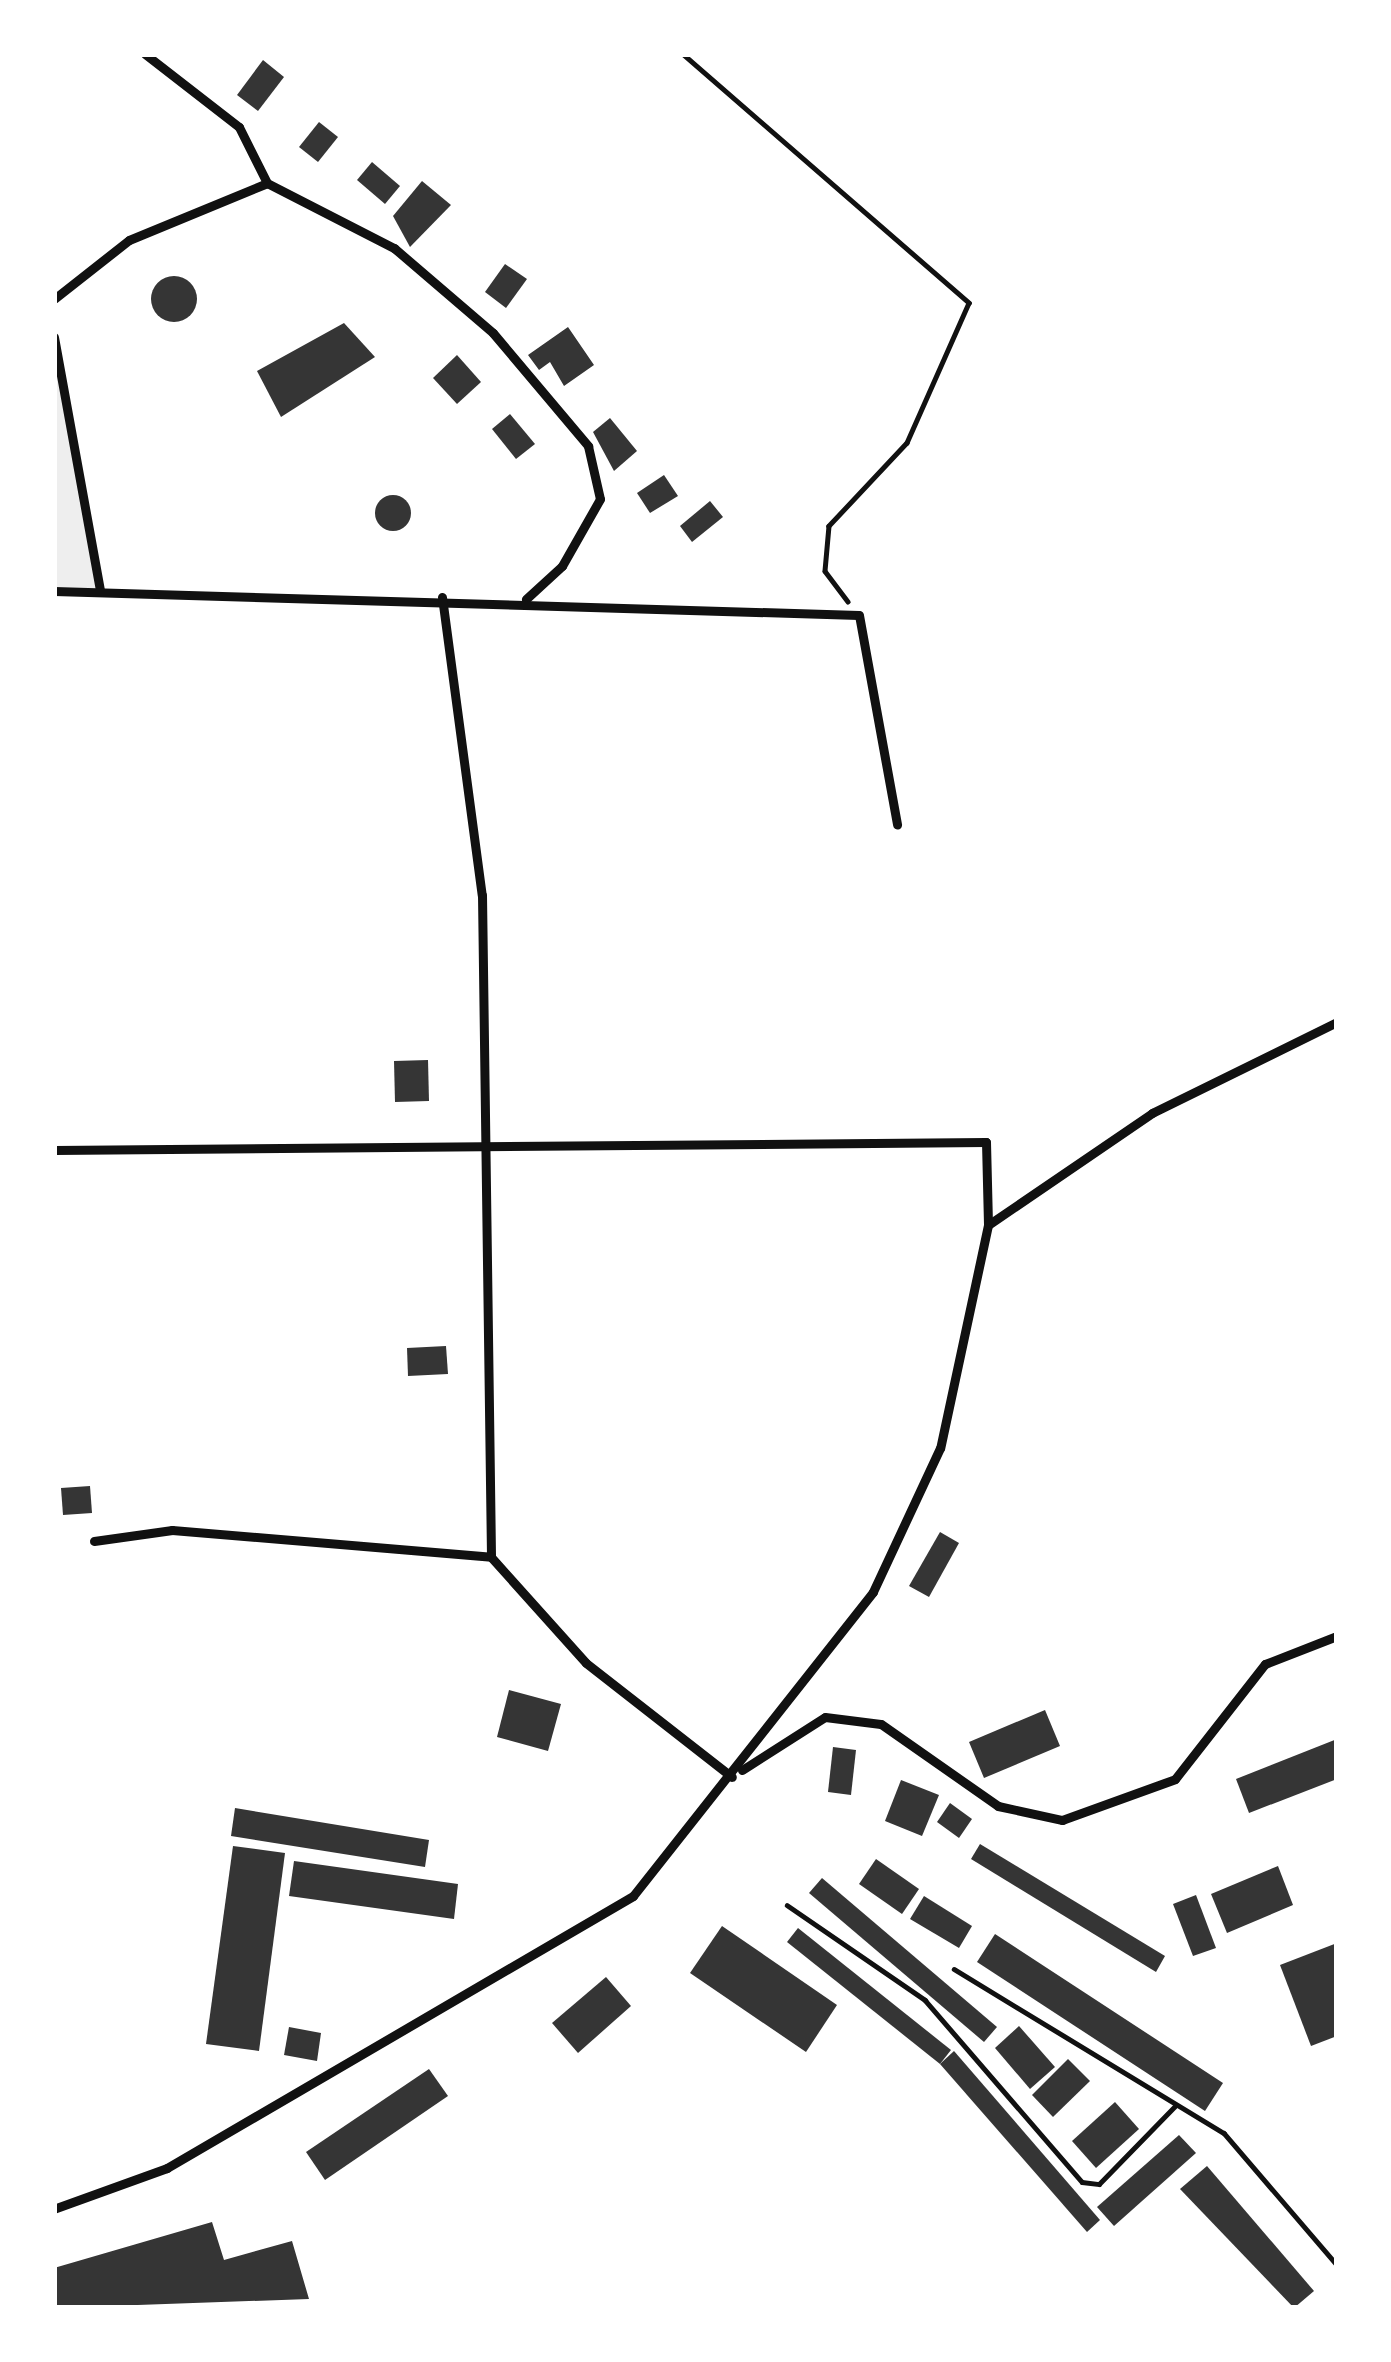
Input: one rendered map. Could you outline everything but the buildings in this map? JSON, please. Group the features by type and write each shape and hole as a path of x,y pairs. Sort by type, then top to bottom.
{"street":[{"path":"145,54 239,127 267,183 394,248 493,333 588,446 600,499 562,566 526,599"},
{"path":"54,299 129,241 267,183"},
{"path":"54,337 100,591"},
{"path":"54,591 526,599 859,615 897,825"},
{"path":"442,597 482,895 491,1557 586,1663 732,1777"},
{"path":"988,1225 1152,1113 1337,1022"},
{"path":"54,1150 986,1142 988,1225 940,1448 883,1571 732,1777 633,1896 167,2168 54,2209"},
{"path":"94,1541 172,1530 491,1557"},
{"path":"732,1777 825,1717 843,1719 914,1743 998,1806 1062,1820 1175,1779 1264,1664 1337,1636"}],"lane":[{"path":"787,1905 925,2000 1082,2182 1099,2184 1175,2106"},
{"path":"954,1970 1224,2133 1337,2265"}],"path":[{"path":"683,54 969,303 907,443 829,526 825,571 859,615"}],"shaded area":[{"path":"54,337 100,591 54,591"}]}
